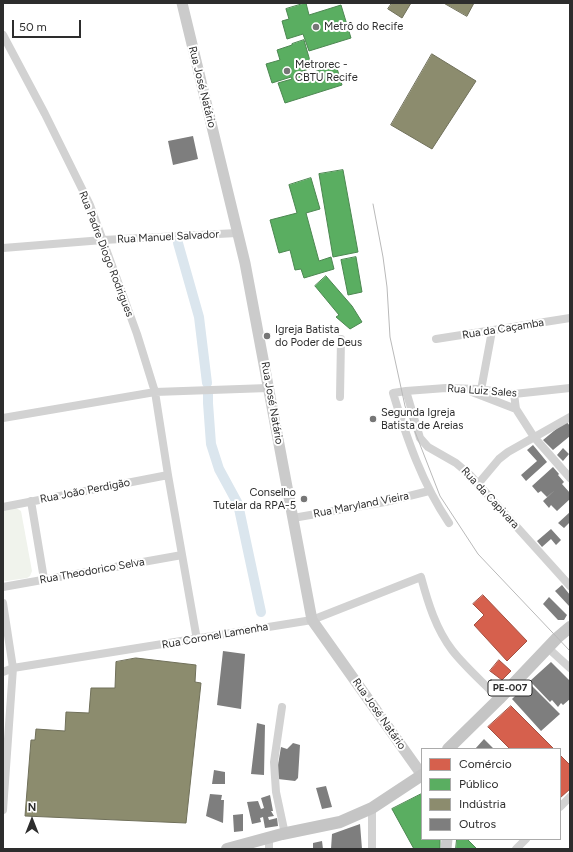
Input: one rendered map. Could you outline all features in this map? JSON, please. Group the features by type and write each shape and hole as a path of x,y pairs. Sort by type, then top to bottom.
{"main road":[{"name":"Rua José Natário","path":"182,3 245,263 312,620 421,774"},
{"name":"PE-007","path":"449,748 570,627"},
{"path":"227,849 269,844 285,834 340,822 372,808 421,776"}],"street":[{"name":"Rua Padre Diogo Rodrigues","path":"3,35 90,204 137,334 155,392 168,475 198,640"},
{"name":"Rua Manuel Salvador","path":"3,248 103,240 237,233"},
{"name":"Rua da Caçamba","path":"436,339 570,318"},
{"path":"481,390 492,331"},
{"path":"340,396 341,339"},
{"path":"3,418 155,392 268,388"},
{"path":"464,388 516,409"},
{"name":"Rua Luiz Sales","path":"429,491 418,467 393,393 406,390 464,388 514,394 570,388"},
{"name":"Rua da Capivara","path":"406,390 418,433 424,444 464,469 570,586"},
{"path":"514,394 516,409 534,437 570,478"},
{"path":"478,484 499,459 508,452 570,417"},
{"name":"Rua João Perdigão","path":"3,507 168,475"},
{"path":"429,491 449,523"},
{"name":"Rua Maryland Vieira","path":"293,518 384,502 429,491"},
{"path":"31,501 44,579"},
{"name":"Rua Theodorico Selva","path":"3,586 182,555"},
{"name":"Rua Coronel Lamenha","path":"3,672 13,668 198,640 312,620 421,577 429,606 443,635 462,661 499,699"},
{"path":"3,603 13,668 3,810"},
{"path":"548,648 570,668"},
{"path":"282,707 274,762 276,792 285,834"},
{"path":"561,806 570,797"},
{"path":"372,808 372,849"},
{"path":"516,849 525,840"}],"shaded area":[{"path":"16,508 21,511 32,571 30,576 27,578 6,581 3,580 3,509"}],"building: Comércio":[{"path":"483,595 527,641 507,661 474,625 484,615 473,604"},
{"path":"499,660 511,671 502,680 490,671"},
{"path":"511,706 553,748 509,748 488,727"},
{"path":"561,756 570,765 570,789 561,797"}],"building: Público":[{"name":"Metrô do Recife","path":"306,3 309,15 341,5 351,38 309,51 303,34 287,39 282,21 289,19 286,9"},
{"name":"Metrorec - CBTU Recife","path":"304,40 312,68 300,72 301,76 336,65 342,85 285,103 278,83 292,79 291,77 272,83 266,64 280,60 277,50"},
{"path":"343,170 358,252 333,257 319,174"},
{"path":"311,178 320,209 306,213 319,261 331,257 334,269 304,278 301,269 295,270 290,250 279,253 270,220 297,213 289,185"},
{"path":"356,257 362,292 348,295 341,260"},
{"path":"326,276 352,306 362,322 350,329 336,317 339,315 315,286"},
{"path":"421,794 421,840 440,840 440,849 414,849 392,809"},
{"path":"457,840 468,840 477,849 456,849"}],"building: Indústria":[{"path":"392,3 411,3 402,18 388,9"},
{"path":"444,3 474,3 467,16"},
{"path":"432,54 476,81 432,149 391,125"},
{"path":"136,658 196,665 195,682 201,683 186,823 25,816 31,740 35,740 36,729 65,731 66,712 89,713 91,688 115,688 116,662"}],"building: Outros":[{"path":"193,136 198,159 173,165 168,141"},
{"path":"566,421 570,426 570,436 553,450 543,440"},
{"path":"533,445 547,462 526,481 521,475 537,461 527,450"},
{"path":"563,448 569,454 563,461 557,455"},
{"path":"553,467 564,482 562,484 570,493 570,499 557,511 551,505 549,508 543,501 555,490 547,497 541,491 538,493 532,486"},
{"path":"570,512 570,522 564,528 558,523"},
{"path":"551,529 561,540 556,545 551,539 542,547 537,541"},
{"path":"562,585 570,595 570,607 555,591"},
{"path":"549,597 567,615 564,620 558,620 543,604"},
{"path":"223,651 245,654 241,709 217,705"},
{"path":"551,662 570,681 570,699 563,705 561,703 558,707 552,700 550,702 530,681"},
{"path":"529,683 560,714 541,731 512,699"},
{"path":"257,723 265,725 264,775 251,774"},
{"path":"484,739 493,748 476,748"},
{"path":"293,743 300,745 298,778 295,781 278,779 278,765 281,747 287,749"},
{"path":"214,770 225,772 225,784 212,784"},
{"path":"326,786 332,807 322,809 316,788"},
{"path":"210,794 222,795 221,800 224,800 223,823 206,816"},
{"path":"270,795 273,811 271,811 274,816 268,817 269,820 277,818 278,826 265,828 263,817 260,818 261,822 252,824 247,802 258,801 261,809 264,808 261,798"},
{"path":"243,814 243,831 234,832 233,815"},
{"path":"360,824 362,849 331,849 332,834"},
{"path":"322,841 323,849 313,849 313,843"}],"waterway":[{"path":"178,243 199,317 207,383"},
{"path":"208,391 211,444 219,469 238,504 261,612"}],"tram line":[{"path":"373,204 387,287 390,337 405,406 440,496 478,554 570,651"}],"place":[{"name":"Metrô do Recife","path":"316,27"},
{"name":"Metrorec - CBTU Recife","path":"287,71"},
{"name":"Igreja Batista do Poder de Deus","path":"267,336"},
{"name":"Segunda Igreja Batista de Areias","path":"373,419"},
{"name":"Conselho Tutelar da RPA-5","path":"304,499"}]}
